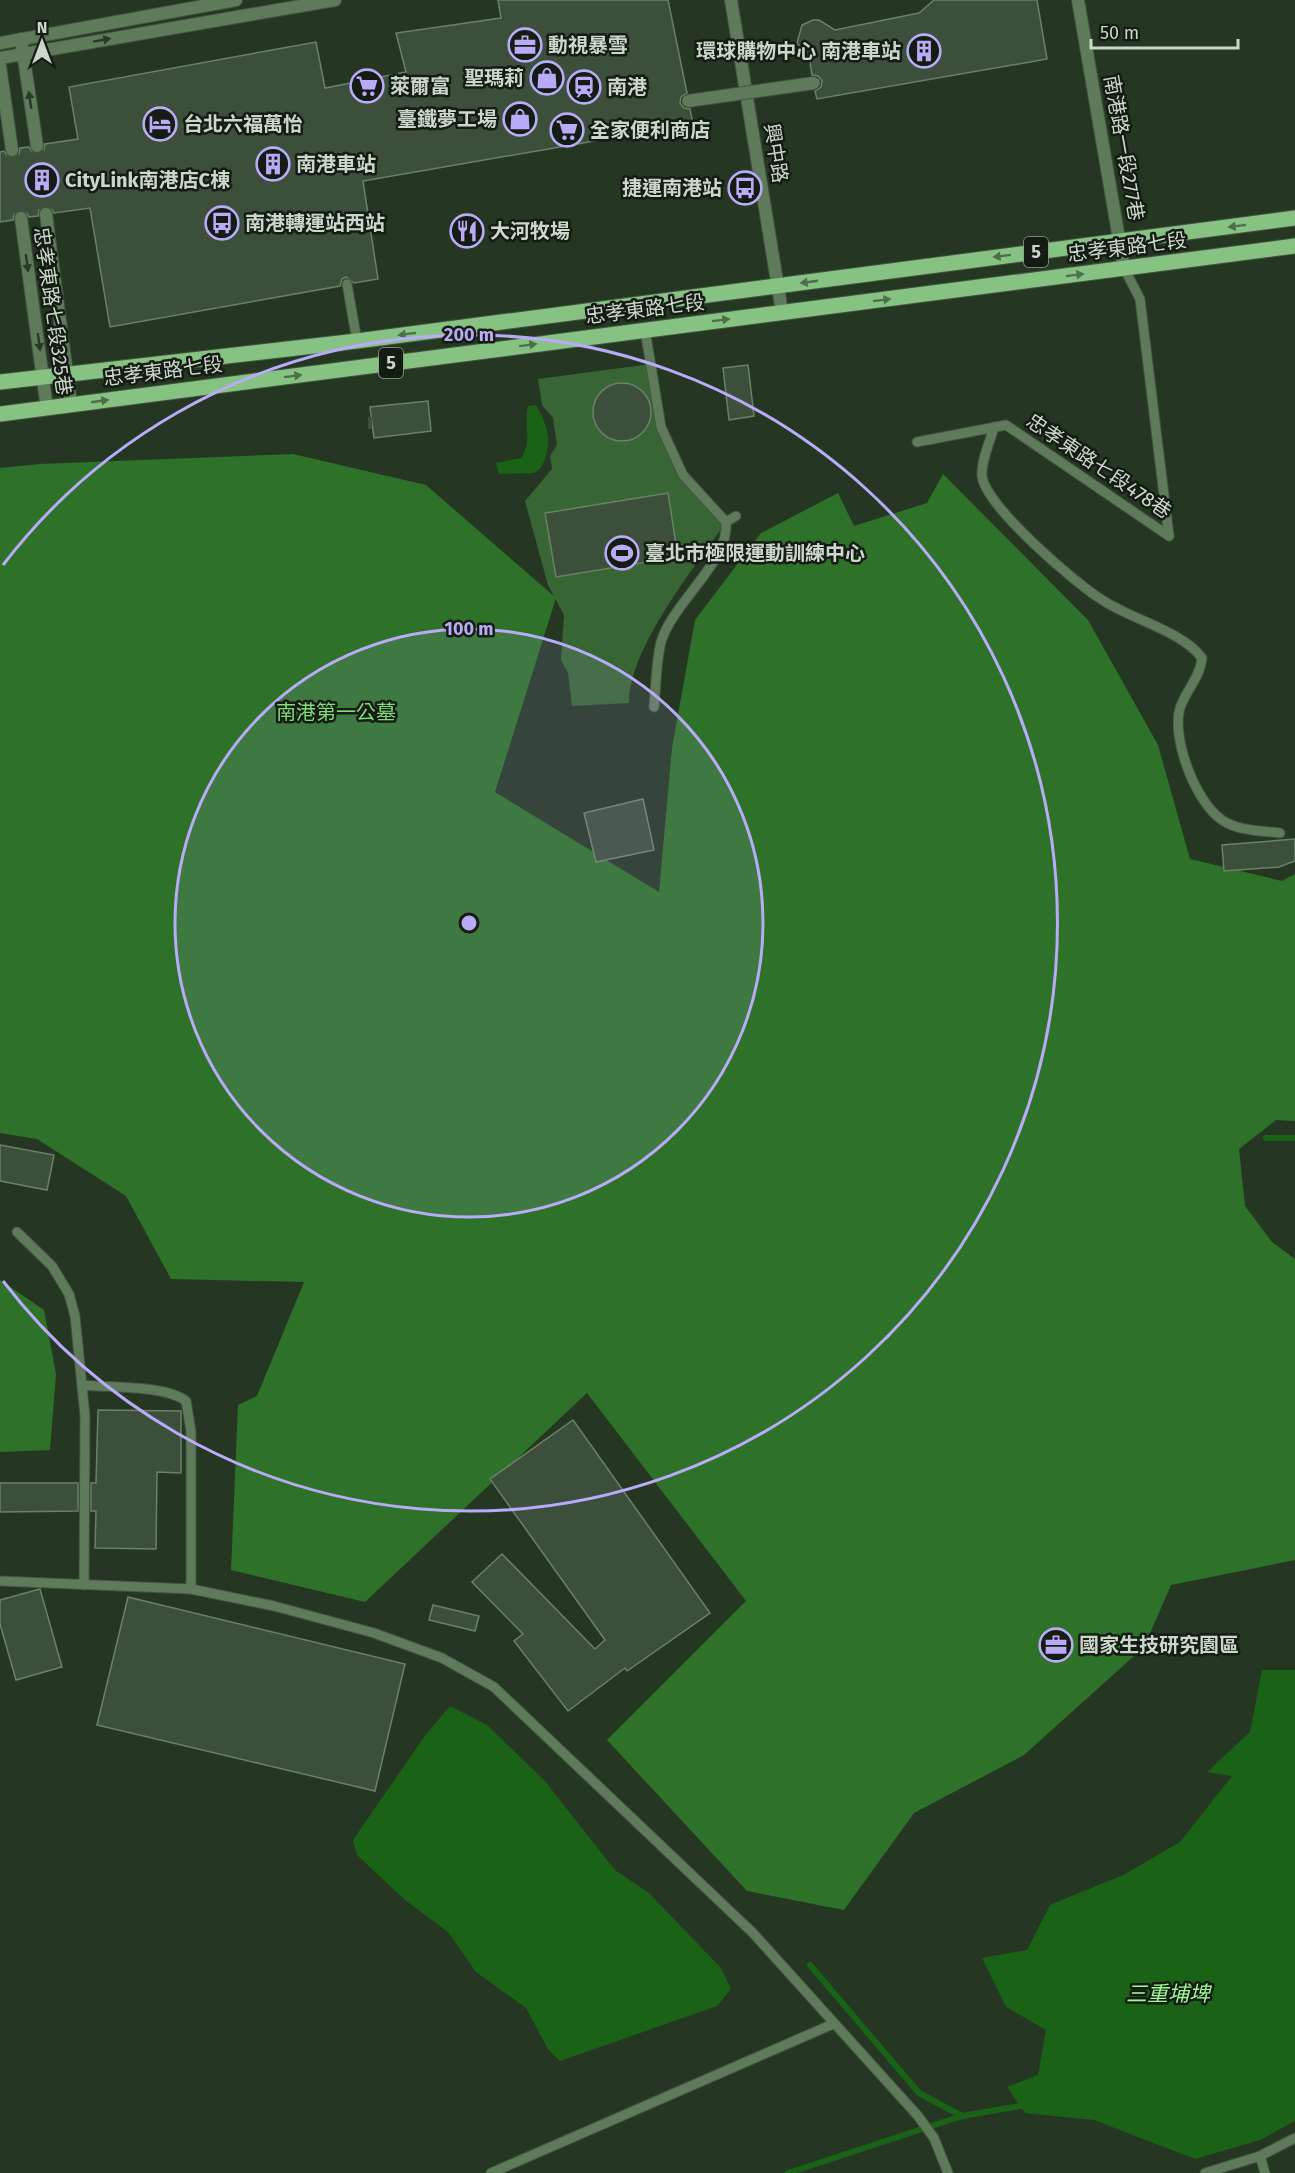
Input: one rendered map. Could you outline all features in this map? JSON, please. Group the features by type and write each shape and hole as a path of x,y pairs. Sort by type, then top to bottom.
{"main road":[{"name":"忠孝東路七段","path":"0,382 357,341 1295,218"},
{"name":"忠孝東路七段","path":"0,414 1295,246"}],"street":[{"path":"0,42 236,0"},
{"path":"0,58 334,0"},
{"name":"興中路","path":"731,0 782,312"},
{"name":"南港路一段277巷","path":"1078,0 1124,268"},
{"path":"21,39 37,146"},
{"path":"0,66 12,150"},
{"path":"688,101 814,83"},
{"name":"忠孝東路七段325巷","path":"46,214 71,405"},
{"name":"忠孝東路七段325巷","path":"21,218 47,408"}],"lane":[{"name":"忠孝東路七段478巷","path":"917,442 1006,425 1169,536 1140,299 1124,268"},
{"path":"347,284 357,341"},
{"path":"645,330 661,427 682,475 726,522 727,535 715,558 672,619 661,642 654,706"},
{"path":"994,427 982,475 991,497 1004,512 1069,576 1105,602 1187,643 1202,658 1201,670 1185,696 1179,720 1188,769 1209,810 1223,822 1244,829 1280,833"},
{"path":"726,522 736,516"},
{"path":"17,1232 52,1266 69,1294 75,1316 85,1416 84,1585"},
{"path":"82,1385 162,1392 186,1401 191,1431 191,1589"},
{"path":"0,1581 191,1589 274,1606 374,1633 442,1658 494,1687 753,1933 918,2116 934,2138 948,2173"},
{"path":"491,2173 833,2024"},
{"path":"1205,2173 1260,2156 1295,2138"},
{"path":"1260,2156 1265,2173"}],"shaded area":[{"name":"臺北市極限運動訓練中心","path":"651,364 661,427 682,475 726,522 652,633 632,681 629,703 572,706 568,673 561,660 564,615 548,585 525,501 552,469 550,456 557,445 553,418 542,405 538,379"}],"green space":[{"name":"南港第一公墓","path":"293,454 426,485 556,598 495,792 659,892 672,748 695,620 761,533 838,493 854,526 927,503 943,474 1088,620 1158,745 1190,859 1282,881 1295,874 1295,1121 1276,1120 1239,1149 1245,1206 1272,1242 1295,1259 1295,1560 1171,1585 1144,1647 1024,1755 914,1813 844,1910 747,1891 607,1740 746,1601 587,1393 365,1602 231,1570 238,1405 257,1396 304,1282 171,1279 126,1196 37,1139 0,1133 0,468 40,464"},
{"path":"0,1280 44,1310 56,1374 50,1450 0,1452"}],"water":[{"path":"536,405 548,436 547,451 541,468 534,473 499,474 496,463 521,458 525,452 528,406"},
{"name":"三重埔埤","path":"1262,1670 1295,1670 1295,2121 1260,2140 1195,2159 1094,2120 1025,2113 1007,2087 1038,2075 1046,2030 1006,2007 982,1958 1027,1950 1050,1905 1125,1874 1180,1842 1232,1776 1207,1772 1250,1732"},
{"path":"450,1706 487,1725 544,1780 615,1870 649,1893 721,1968 731,1989 717,2006 560,2061 548,2049 526,2008 476,1972 448,1932 405,1900 357,1855 353,1840 424,1737"}],"building":[{"name":"南港車站","path":"498,0 668,0 687,93 681,97 680,103 684,108 690,109 693,124 363,181 378,279 354,283 346,277 342,279 340,286 110,327 90,208 54,213 50,207 44,206 39,210 38,216 29,217 25,211 19,210 14,214 13,220 0,222 0,152 4,151 8,157 14,158 19,154 20,148 29,147 33,153 39,154 44,150 45,144 78,139 69,87 316,42 325,88 406,72 396,33 501,18"},
{"name":"環球購物中心 南港車站","path":"934,0 1037,0 1047,59 817,99 815,91 821,87 822,81 818,76 812,75 809,56 797,43 802,25 819,20 835,30 919,13"},
{"path":"748,365 754,416 729,420 723,368"},
{"path":"622,383 638,388 646,396 651,412 646,428 638,436 622,441 606,436 598,428 593,412 598,396 606,388"},
{"path":"428,401 431,431 374,438 370,407"},
{"path":"668,493 678,557 556,577 545,513"},
{"path":"643,799 654,850 596,862 584,813"},
{"path":"1295,839 1295,861 1279,867 1224,871 1222,845"},
{"path":"0,1145 54,1155 47,1190 0,1181"},
{"path":"98,1410 181,1411 181,1473 157,1472 156,1549 95,1548 96,1511 91,1511 91,1483 96,1483"},
{"path":"573,1420 710,1613 627,1671 625,1668 568,1711 514,1641 523,1634 472,1582 502,1554 595,1649 605,1640 490,1479"},
{"path":"0,1483 78,1483 78,1511 0,1512"},
{"path":"40,1589 62,1667 16,1680 0,1624 0,1600"},
{"path":"128,1597 405,1664 375,1791 97,1725"},
{"path":"433,1605 479,1616 475,1631 429,1620"}],"waterway":[{"path":"1266,1138 1295,1138"},
{"path":"810,1965 919,2093 962,2116"},
{"path":"788,2173 962,2116 1026,2105"}],"tunnel":[{"path":"37,146 46,214"},
{"path":"12,150 21,218"}],"place":[{"name":"動視暴雪","path":"525,45"},
{"name":"環球購物中心 南港車站","path":"924,51"},
{"name":"聖瑪莉","path":"547,78"},
{"name":"萊爾富","path":"367,86"},
{"name":"南港","path":"584,87"},
{"name":"臺鐵夢工場","path":"520,119"},
{"name":"台北六福萬怡","path":"160,124"},
{"name":"全家便利商店","path":"567,130"},
{"name":"南港車站","path":"273,164"},
{"name":"CityLink南港店C棟","path":"42,180"},
{"name":"捷運南港站","path":"745,188"},
{"name":"南港轉運站西站","path":"222,223"},
{"name":"大河牧場","path":"467,231"},
{"name":"臺北市極限運動訓練中心","path":"622,553"},
{"name":"國家生技研究園區","path":"1056,1645"}]}
